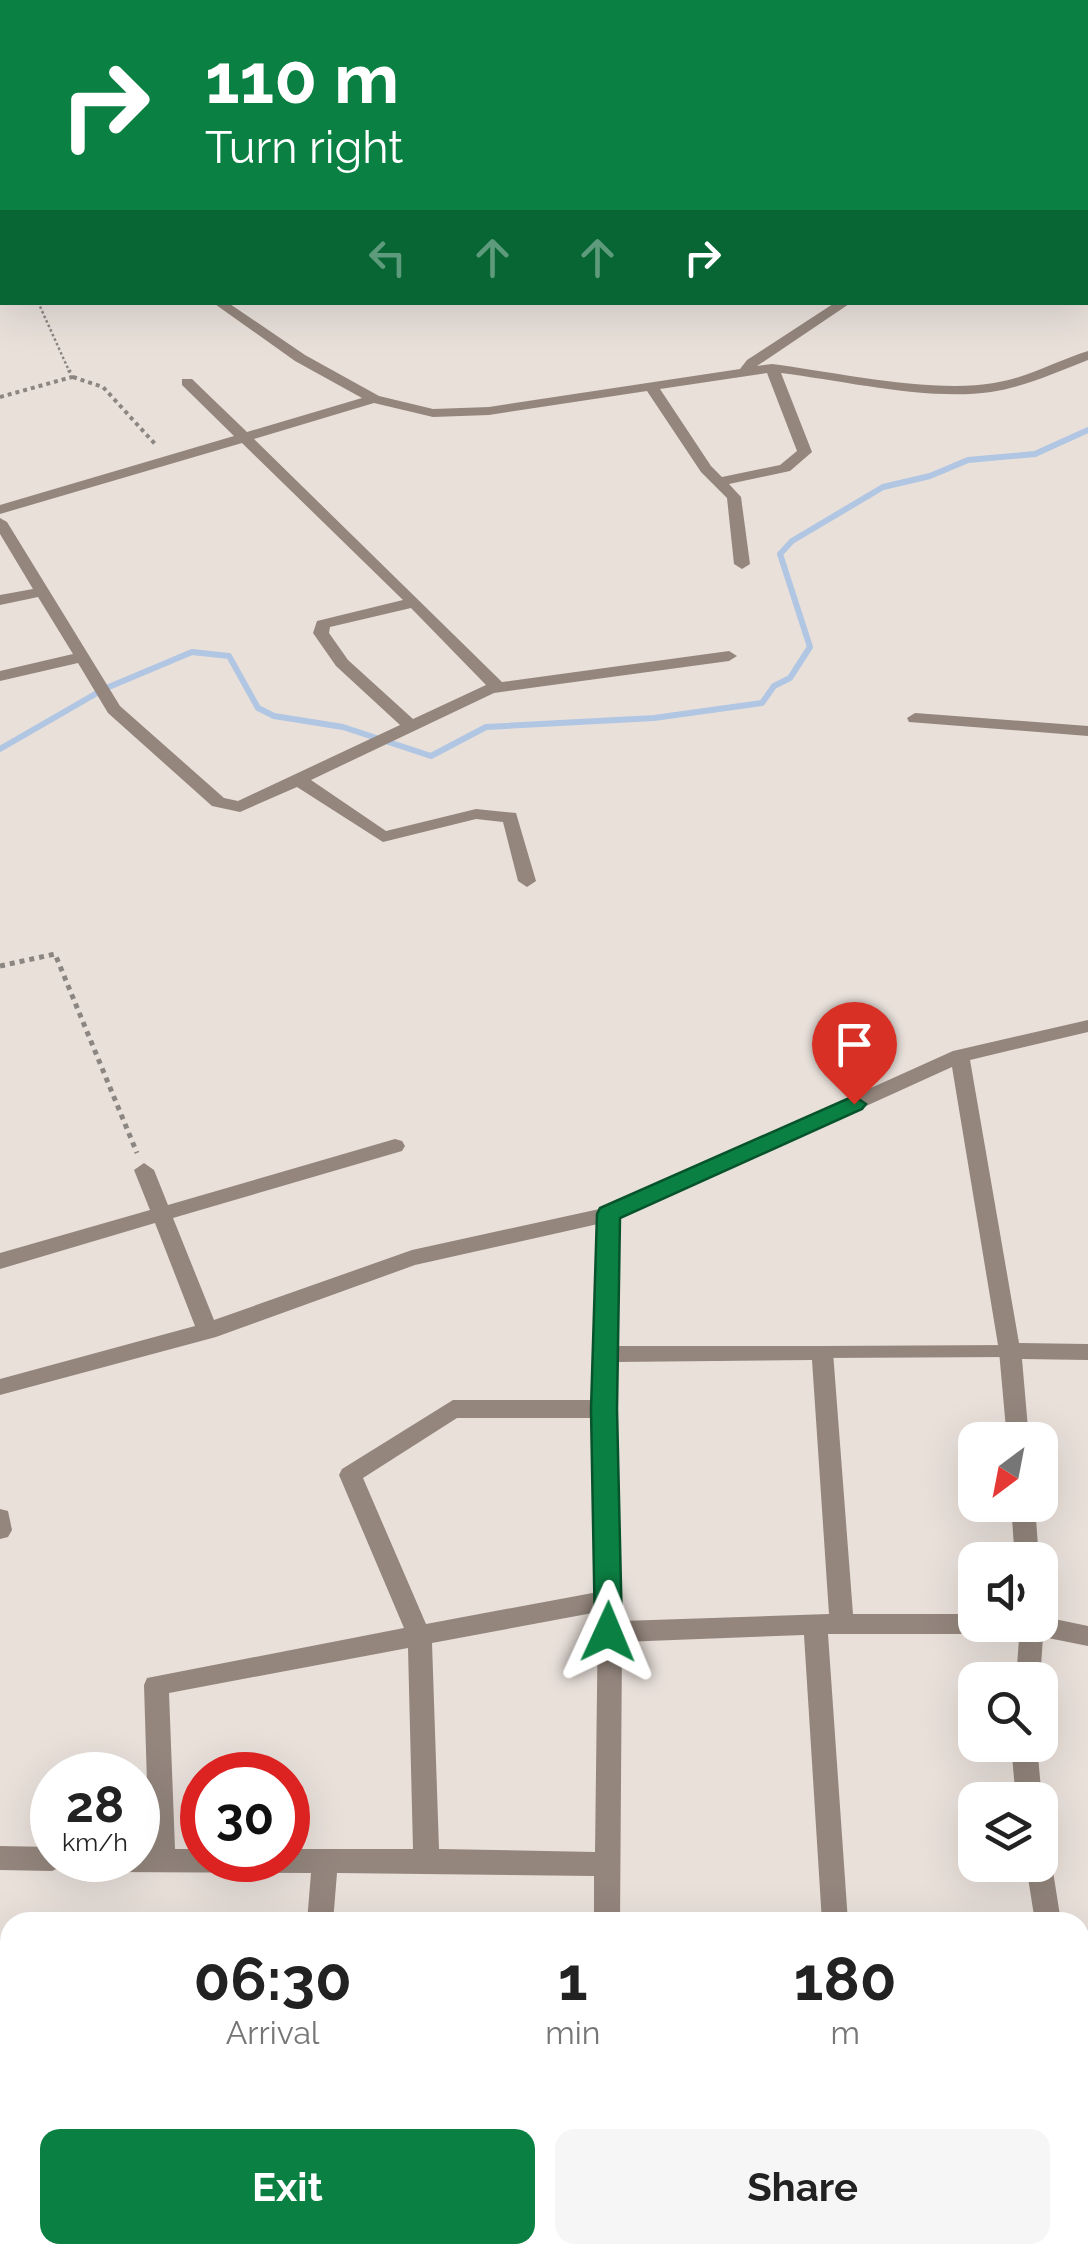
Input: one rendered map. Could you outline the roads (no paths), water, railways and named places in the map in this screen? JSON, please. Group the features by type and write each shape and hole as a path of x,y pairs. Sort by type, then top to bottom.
{"street":[{"path":"222,305 300,358 374,399 433,413 490,411 772,368 946,390 976,389 1025,380 1088,355"},
{"path":"745,372 752,362 841,305"},
{"path":"720,482 785,468 805,452 772,368"},
{"path":"188,382 498,688"},
{"path":"651,386 734,497 742,564"},
{"path":"0,510 374,399"},
{"path":"0,522 114,709 218,802 240,807 498,688 729,656"},
{"path":"0,600 42,592"},
{"path":"412,726 342,663 322,633 322,624 414,602"},
{"path":"0,676 82,657"},
{"path":"915,718 1088,731"},
{"path":"299,780 383,838 476,814 510,817 527,881"},
{"path":"0,1386 208,1332 412,1258 609,1214 960,1056 1088,1026"},
{"path":"960,1056 1010,1351 1016,1422"},
{"path":"0,1261 395,1146"},
{"path":"144,1170 208,1332"},
{"path":"607,1912 610,1600 604,1409 609,1214"},
{"path":"1010,1351 1088,1352"},
{"path":"606,1354 822,1352 842,1624"},
{"path":"426,1859 420,1638 350,1475 452,1409 604,1409"},
{"path":"0,1518 0,1530"},
{"path":"606,1864 426,1859 325,1863 162,1860 156,1685 610,1600"},
{"path":"815,1624 834,1912"},
{"path":"608,1632 815,1624 958,1624"},
{"path":"1058,1630 1088,1636"},
{"path":"0,1858 30,1859"},
{"path":"321,1912 325,1863"},
{"path":"1042,1882 1046,1912"}],"lane":[{"path":"822,1352 1010,1351"}],"waterway":[{"path":"0,749 104,689 192,652 229,656 258,708 274,716 343,727 431,756 486,727 654,718 762,703 774,686 790,678 810,647 780,554 792,541 883,487 930,476 968,460 1035,454 1088,430"}]}
